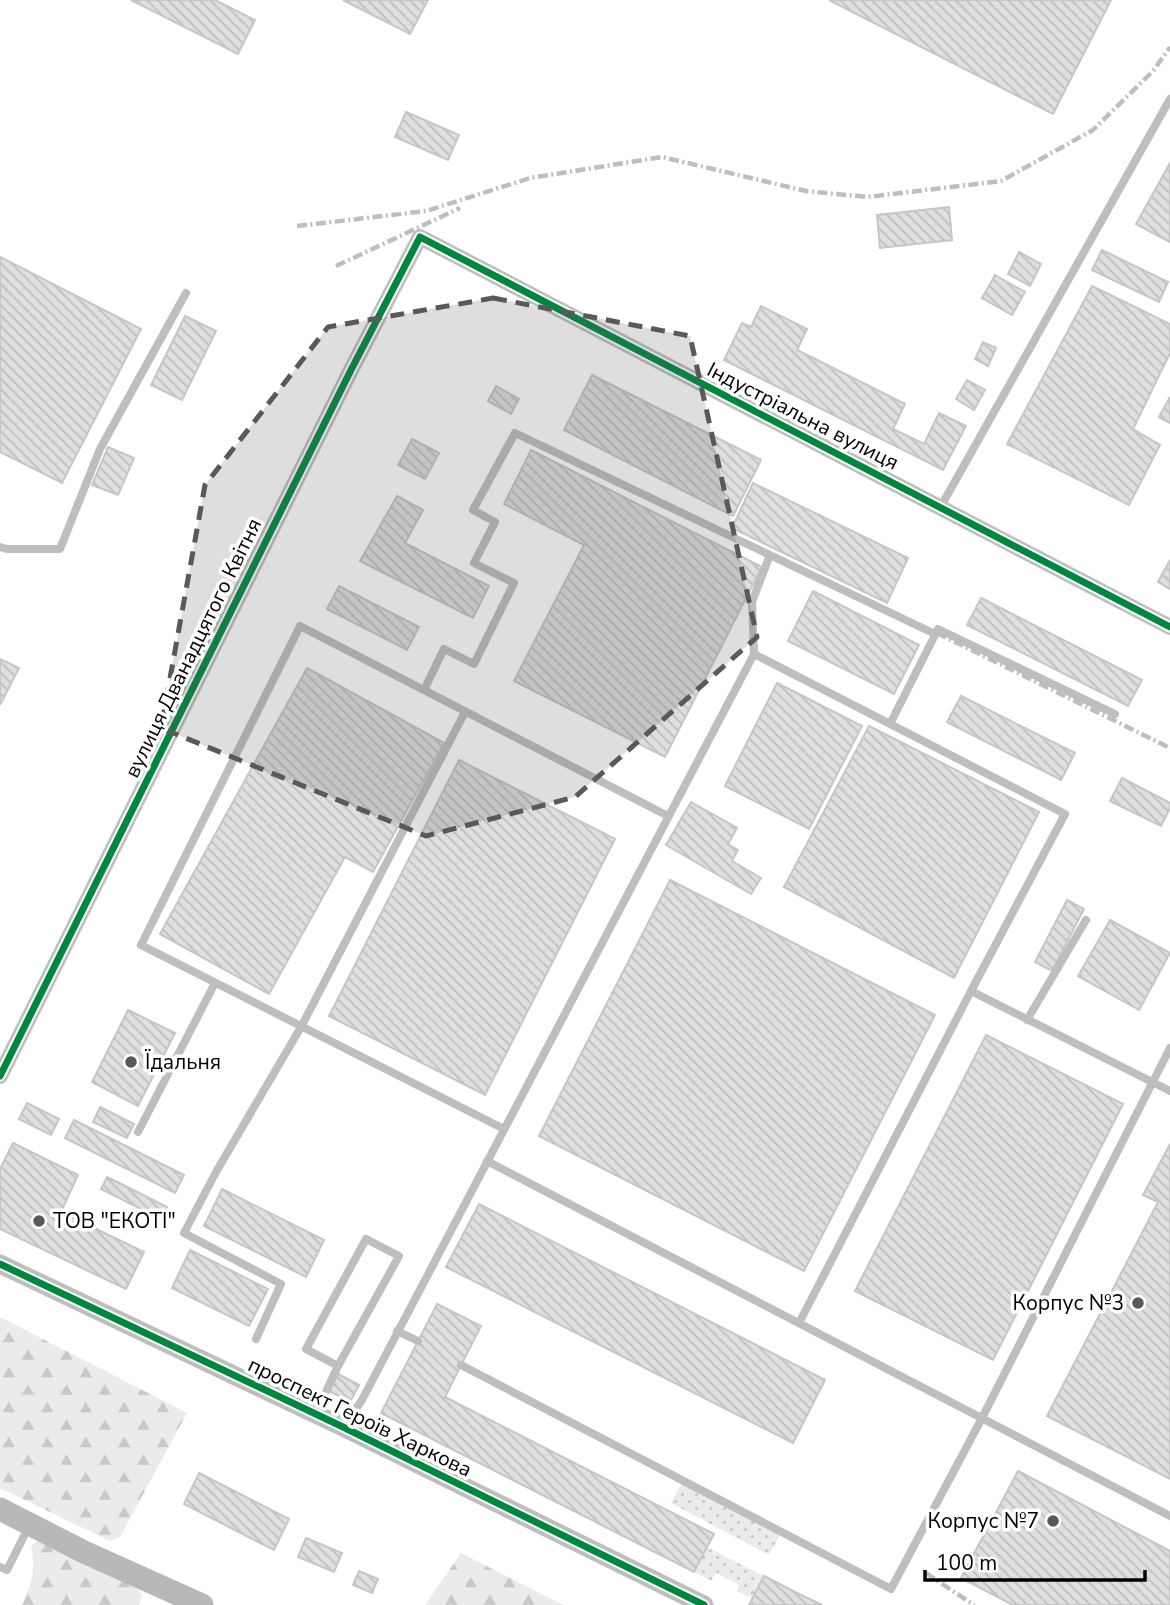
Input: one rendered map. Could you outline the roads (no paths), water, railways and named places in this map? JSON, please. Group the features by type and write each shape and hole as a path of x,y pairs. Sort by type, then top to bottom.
{"main road":[{"path":"0,1509 85,1552 202,1605"}],"street":[{"name":"Індустріальна вулиця","path":"420,237 1170,627"},
{"name":"вулиця Дванадцятого Квітня","path":"0,1076 351,370 420,237"},
{"name":"проспект Героїв Харкова","path":"0,1264 343,1427 704,1605"}],"lane":[{"path":"940,508 1170,99"},
{"path":"0,547 60,550 100,449 186,293"},
{"path":"424,690 444,649 474,664 514,583 474,563 495,522 473,510 515,433 935,634"},
{"path":"343,1427 362,1400 754,654 752,602 770,555"},
{"path":"504,1129 141,945 300,626 668,816"},
{"path":"890,724 938,629 1115,714"},
{"path":"754,654 1065,814 799,1323"},
{"path":"256,1339 281,1284 184,1233 216,1172 301,1027 466,712"},
{"path":"1027,1020 1086,920"},
{"path":"138,1132 215,983"},
{"path":"971,991 1170,1091"},
{"path":"461,1365 891,1589 982,1418 1170,1048"},
{"path":"487,1161 1170,1516"},
{"path":"315,1415 338,1366 399,1256 366,1239 306,1349 338,1366"},
{"path":"397,1331 418,1341"},
{"path":"0,1567 7,1570 30,1524"}],"railway":[{"path":"297,226 426,211 530,178 662,157 806,191 867,197 1001,181 1093,130 1153,71 1170,47"},
{"path":"336,266 460,208"},
{"path":"937,633 1170,748"},
{"path":"926,1573 974,1605"}],"place":[{"name":"Їдальня","path":"131,1062"},
{"name":"ТОВ \"ЕКОТI\"","path":"39,1221"},
{"name":"Корпус №3","path":"1138,1303"},
{"name":"Корпус №7","path":"1053,1521"}]}
